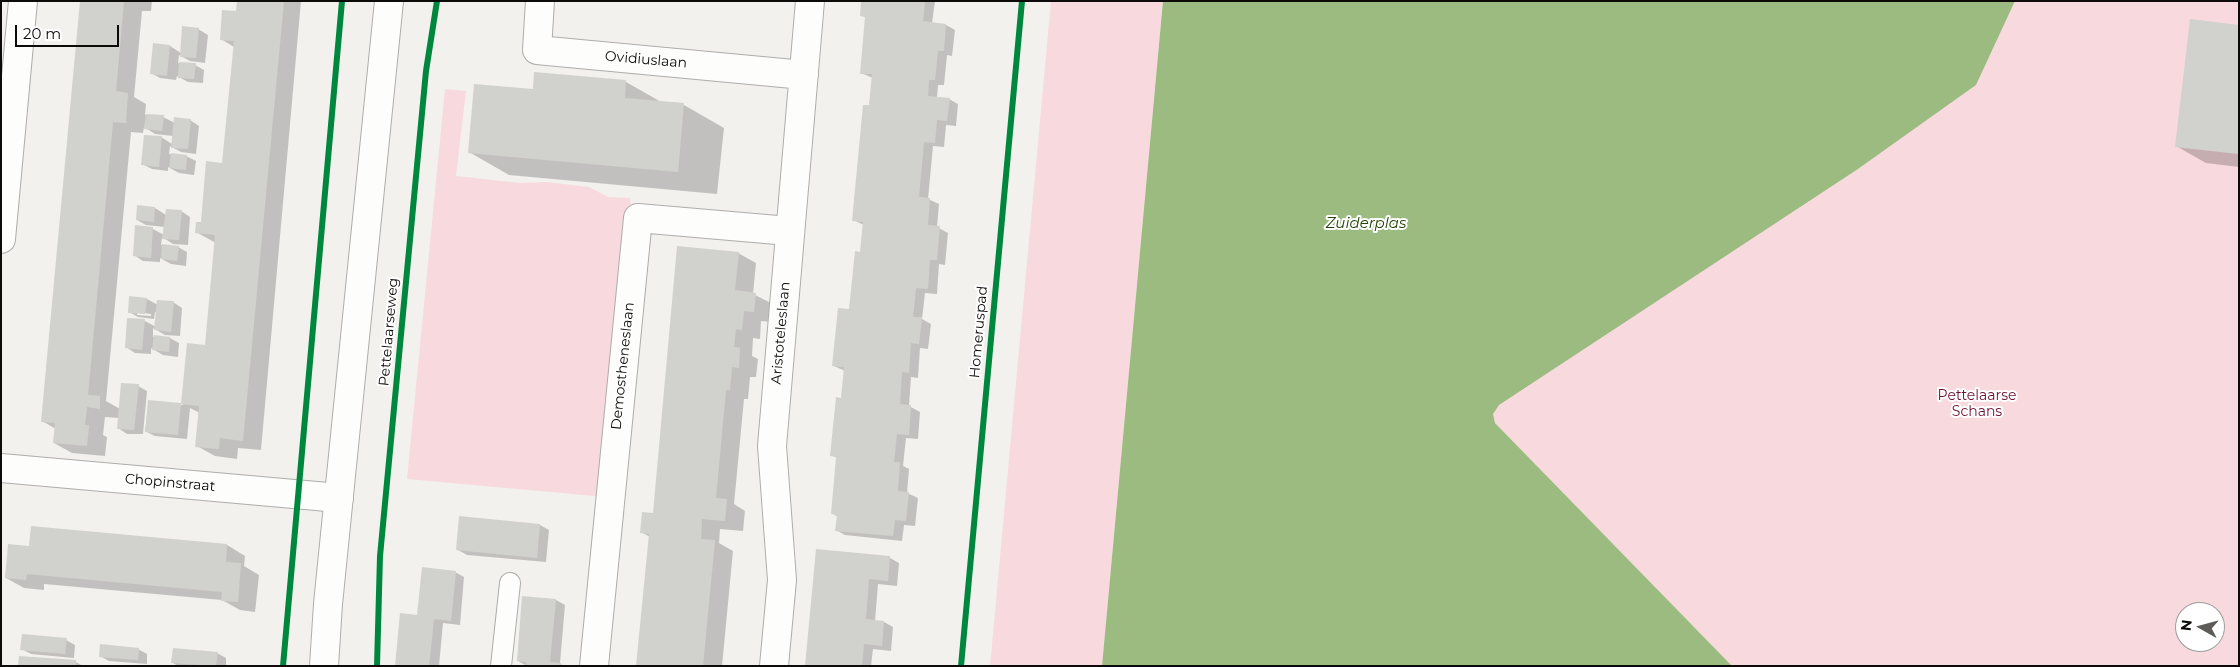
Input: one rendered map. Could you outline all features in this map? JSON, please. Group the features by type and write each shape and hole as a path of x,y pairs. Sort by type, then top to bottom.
{"street":[{"path":"1,239 7,108 23,1"},
{"path":"324,666 389,1"},
{"name":"Ovidiuslaan","path":"540,1 536,50 804,74"},
{"name":"Aristoteleslaan","path":"774,666 782,580 772,446 810,1"},
{"name":"Demostheneslaan","path":"594,666 638,218 789,231"},
{"name":"Chopinstraat","path":"1,468 339,498"}],"lane":[{"path":"501,666 510,583"}],"green space":[{"path":"1051,1 1163,1 1102,666 990,666"},
{"name":"Pettelaarse Schans","path":"2015,1 2239,1 2239,666 1732,666 1495,423 1493,414 1498,405 1858,169 1976,85"},
{"path":"445,89 466,91 456,176 520,183 547,182 589,187 608,197 630,198 631,207 606,497 407,479"}],"water":[{"name":"Zuiderplas","path":"1163,1 2015,1 1976,85 1858,169 1499,405 1493,414 1495,423 1732,666 1102,666"}],"building":[{"path":"80,1 124,1 116,91 128,93 126,123 113,122 88,395 100,396 100,409 87,407 85,425 89,425 87,446 53,443 55,423 41,422"},
{"path":"237,1 284,1 243,441 220,438 219,449 195,447 199,406 181,404 187,343 205,345 215,235 195,233 196,222 201,222 206,161 222,163 234,41 220,40 222,10 236,11"},
{"path":"861,1 925,1 923,21 946,24 944,51 938,51 935,80 929,80 928,96 950,98 947,121 937,120 935,143 924,142 919,197 930,198 928,225 940,226 937,260 930,260 928,289 916,288 913,317 922,317 919,344 911,343 909,373 902,372 900,404 911,405 909,435 897,434 894,462 900,462 898,491 909,492 906,521 895,520 893,536 835,531 837,515 831,514 836,457 830,456 836,397 841,398 844,367 832,366 838,308 849,309 855,251 860,252 863,222 852,221 863,105 869,105 872,74 860,74 865,17 860,16"},
{"path":"2190,19 2239,25 2238,154 2175,147"},
{"path":"182,26 199,28 196,58 180,57"},
{"path":"153,43 170,45 167,76 150,74"},
{"path":"179,62 196,63 194,79 178,78"},
{"path":"534,72 626,80 625,98 684,103 678,172 468,153 474,84 533,89"},
{"path":"146,114 164,115 162,131 144,129"},
{"path":"174,117 191,119 188,149 171,148"},
{"path":"144,135 162,136 159,167 141,165"},
{"path":"171,153 187,155 186,170 169,168"},
{"path":"137,205 155,207 154,222 136,220"},
{"path":"166,209 182,210 179,240 162,239"},
{"path":"135,225 153,227 151,258 133,256"},
{"path":"162,244 179,246 177,261 161,259"},
{"path":"677,246 739,252 735,290 756,293 754,312 744,311 742,330 736,329 734,347 740,348 739,368 732,367 730,390 726,390 716,498 727,499 725,521 702,519 701,539 715,540 703,666 636,666 649,534 640,533 642,512 653,513"},
{"path":"129,296 147,298 145,314 128,313"},
{"path":"157,300 174,301 171,332 154,330"},
{"path":"127,318 145,319 142,350 125,348"},
{"path":"154,335 170,337 169,352 152,350"},
{"path":"121,383 139,384 134,430 117,429"},
{"path":"148,400 181,403 178,435 145,432"},
{"path":"459,516 540,524 537,558 456,550"},
{"path":"31,526 227,544 226,562 241,563 238,602 221,601 222,592 27,574 26,580 5,578 8,544 29,546"},
{"path":"816,549 890,556 888,581 869,579 866,619 884,621 882,646 864,644 862,666 805,666"},
{"path":"422,567 456,571 451,621 434,619 429,666 395,666 400,613 417,615"},
{"path":"522,596 556,599 550,662 561,663 561,666 526,666 526,662 517,661"},
{"path":"22,634 67,638 65,654 20,650"},
{"path":"100,644 139,648 138,660 99,657"},
{"path":"173,648 218,652 216,666 171,663"},
{"path":"19,656 76,660 76,666 18,666"}],"cycle path":[{"path":"283,666 342,1"},
{"name":"Pettelaarseweg","path":"377,666 380,556 426,71 437,1"},
{"name":"Homeruspad","path":"961,666 1022,1"}]}
